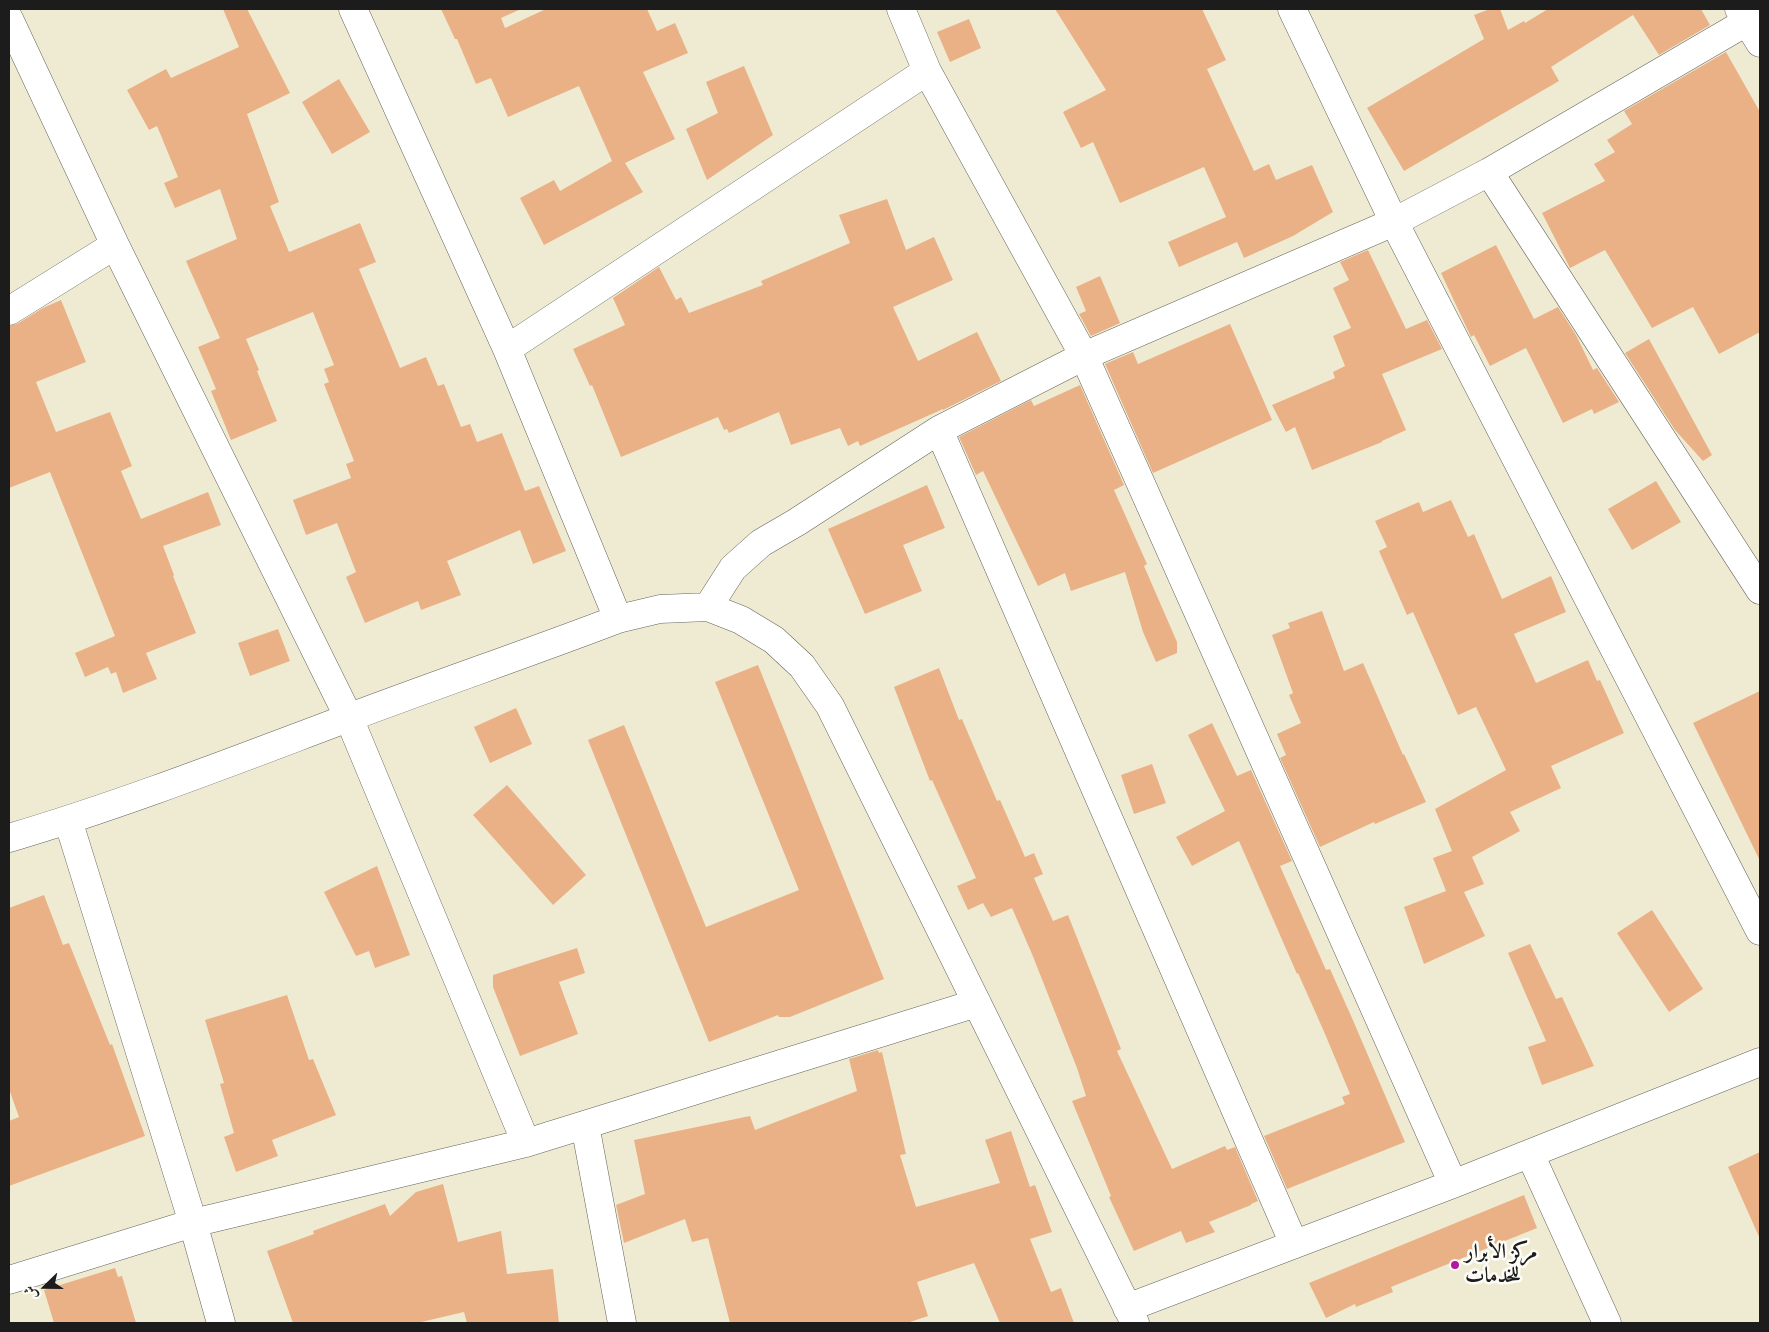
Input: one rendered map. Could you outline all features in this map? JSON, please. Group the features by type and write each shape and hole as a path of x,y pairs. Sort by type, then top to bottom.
{"street":[{"path":"353,9 508,349 618,619"},
{"path":"901,9 927,71 1084,356 1453,1184"},
{"path":"1292,9 1394,222 1760,931"},
{"path":"9,19 115,245 349,718 526,1142"},
{"path":"708,607 733,568 761,543 797,522 939,430 1084,356 1394,222 1489,172 1752,22"},
{"path":"508,349 927,71"},
{"path":"1489,172 1760,590"},
{"path":"9,311 115,245"},
{"path":"939,430 1294,1244"},
{"path":"9,838 68,820 232,763 618,619 660,609 708,607 741,620 774,640 802,666 830,706 1131,1316 1294,1244 1530,1154 1760,1062"},
{"path":"68,820 193,1223 221,1323"},
{"path":"9,1280 193,1223 526,1142 977,1003"},
{"path":"585,1125 622,1323"},
{"path":"1530,1154 1607,1323"}],"building":[{"path":"223,9 247,9 290,93 247,114 279,202 270,206 289,252 360,223 376,262 359,269 400,368 426,357 438,386 444,384 461,427 470,424 477,442 502,433 525,491 539,486 566,551 533,564 520,530 447,561 461,595 421,610 418,601 365,623 346,577 356,572 337,523 306,535 293,500 351,478 346,464 354,461 324,384 329,382 324,369 334,365 313,312 246,339 277,421 231,440 211,391 216,389 198,347 220,338 186,261 237,239 220,189 175,208 164,183 178,177 157,126 149,130 127,90 166,69 171,78 239,47"},
{"path":"441,9 521,9 501,18 505,28 546,9 647,9 657,31 675,23 688,53 643,72 675,139 625,163 643,192 544,245 520,198 554,180 560,191 612,161 579,86 508,117 491,78 476,84 457,39 455,39"},
{"path":"1055,9 1202,9 1226,60 1207,69 1254,171 1269,164 1276,180 1312,165 1333,212 1293,236 1244,258 1237,242 1179,267 1168,242 1226,217 1204,167 1120,203 1093,142 1081,148 1063,112 1106,90"},
{"path":"1490,9 1500,9 1508,30 1524,21 1525,23 1548,9 1701,9 1710,25 1659,55 1633,15 1551,67 1559,81 1404,171 1367,108 1484,39 1474,15"},
{"path":"969,19 981,48 950,62 937,32"},
{"path":"1726,52 1760,112 1760,332 1719,354 1693,307 1652,328 1605,250 1570,268 1542,213 1605,181 1594,164 1615,152 1607,140 1632,124 1624,111"},
{"path":"744,66 773,135 707,180 686,129 718,113 706,82"},
{"path":"339,79 370,132 332,154 302,102"},
{"path":"887,199 906,250 934,237 953,280 893,307 918,361 977,332 1001,381 943,410 860,446 858,441 848,446 840,428 791,445 779,412 729,433 727,429 724,430 718,417 621,457 592,385 590,386 573,349 625,325 613,298 659,267 676,300 681,297 689,313 763,285 761,281 850,243 839,215"},
{"path":"1496,245 1534,319 1558,307 1576,335 1593,370 1597,368 1619,402 1594,414 1592,409 1563,423 1526,348 1490,366 1474,335 1471,337 1441,273"},
{"path":"1368,250 1406,329 1427,320 1442,349 1382,374 1406,430 1382,442 1312,470 1295,427 1286,432 1272,405 1335,378 1333,372 1345,366 1333,336 1351,328 1333,288 1349,280 1340,262"},
{"path":"1100,276 1120,323 1091,336 1079,314 1086,311 1076,287"},
{"path":"61,300 86,362 36,382 56,432 110,412 132,466 121,471 141,519 208,492 221,525 163,546 196,633 146,653 157,679 123,693 116,672 111,674 108,667 85,677 75,653 115,636 50,472 9,488 9,326 17,324 43,308"},
{"path":"1230,324 1272,420 1153,473 1105,364 1133,352 1138,364"},
{"path":"1649,339 1712,455 1703,461 1675,430 1625,353"},
{"path":"1080,385 1124,485 1114,490 1147,564 1144,566 1177,642 1177,653 1156,662 1143,632 1125,572 1071,591 1065,573 1038,586 983,471 976,475 959,437 1031,400 1034,406"},
{"path":"1656,481 1681,522 1632,550 1608,509"},
{"path":"927,485 945,528 903,545 922,591 865,614 828,529"},
{"path":"1451,500 1468,537 1474,534 1502,599 1551,576 1566,612 1514,634 1536,683 1588,660 1597,681 1600,680 1624,733 1551,766 1561,788 1510,812 1520,831 1472,857 1484,884 1464,892 1485,936 1424,964 1404,907 1446,891 1433,858 1452,851 1435,809 1506,770 1476,707 1458,715 1413,612 1407,615 1379,551 1387,547 1375,521 1419,502 1423,512"},
{"path":"1322,611 1344,671 1363,663 1403,755 1426,802 1375,824 1374,822 1320,847 1280,758 1286,755 1277,734 1301,723 1289,695 1293,693 1272,635 1290,628 1288,623"},
{"path":"278,629 290,661 250,676 238,643"},
{"path":"758,665 884,979 790,1017 779,1017 778,1015 709,1042 588,740 624,725 706,927 799,890 715,682"},
{"path":"939,668 959,720 962,719 997,801 1000,800 1025,857 1034,853 1043,874 1034,878 1053,921 1068,915 1121,1049 1117,1051 1172,1169 1225,1146 1227,1150 1235,1147 1258,1201 1209,1222 1215,1232 1186,1243 1181,1231 1134,1251 1109,1197 1111,1196 1072,1101 1086,1096 1077,1068 1012,908 991,917 983,903 968,910 957,886 976,878 932,780 930,781 894,687"},
{"path":"1760,691 1760,861 1693,723"},
{"path":"516,708 532,744 490,763 474,727"},
{"path":"1212,723 1237,776 1251,770 1292,861 1280,866 1326,970 1330,969 1405,1142 1287,1189 1264,1136 1345,1104 1342,1097 1350,1094 1239,841 1192,866 1176,837 1225,811 1188,735"},
{"path":"1152,764 1166,803 1134,814 1121,775"},
{"path":"507,785 586,875 553,905 473,815"},
{"path":"377,866 410,955 375,968 369,951 356,956 324,892"},
{"path":"44,895 63,945 69,943 110,1045 112,1044 145,1136 9,1186 9,1121 19,1117 9,1089 9,908"},
{"path":"1652,910 1703,989 1669,1012 1617,933"},
{"path":"1530,944 1556,999 1562,997 1594,1066 1542,1085 1528,1047 1546,1041 1508,953"},
{"path":"577,948 585,973 559,982 578,1034 520,1056 493,987 493,975"},
{"path":"287,995 309,1060 313,1059 336,1115 272,1140 278,1156 236,1172 224,1137 234,1133 220,1084 224,1083 205,1020"},
{"path":"878,1050 879,1053 882,1052 906,1154 900,1155 916,1207 1000,1183 985,1140 1011,1131 1030,1187 1035,1185 1052,1232 1030,1239 1051,1292 1061,1288 1074,1323 1000,1323 974,1263 917,1282 928,1316 907,1323 730,1323 708,1238 692,1242 685,1219 624,1243 616,1205 645,1194 634,1140 750,1116 755,1130 857,1091 849,1059"},
{"path":"1760,1152 1760,1239 1728,1167"},
{"path":"443,1184 458,1242 501,1231 507,1274 553,1269 559,1323 467,1323 464,1312 417,1323 293,1323 267,1251 314,1234 313,1231 385,1204 390,1216 416,1192"},
{"path":"1524,1195 1537,1228 1391,1287 1393,1292 1356,1307 1355,1304 1326,1318 1309,1283"},
{"path":"115,1268 118,1277 122,1276 136,1323 54,1323 44,1290"}],"place":[{"name":"مركز الأبرار للخدمات","path":"1455,1265"}]}
